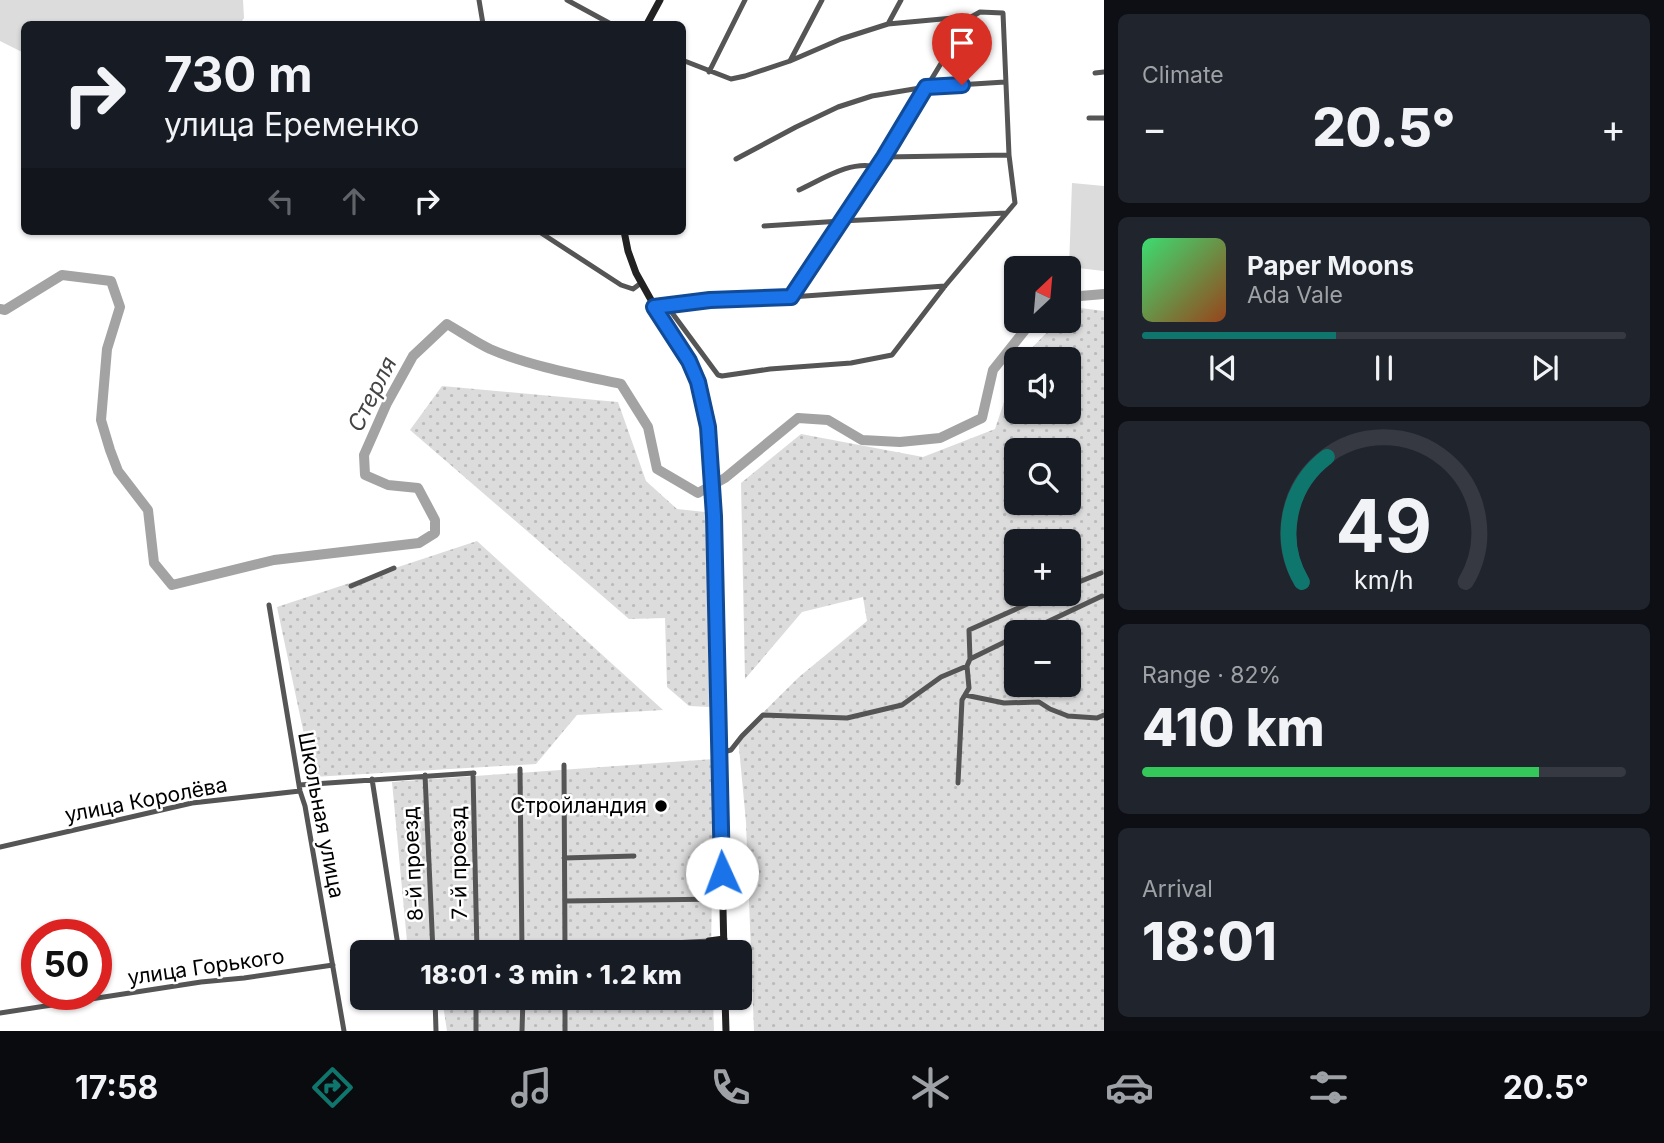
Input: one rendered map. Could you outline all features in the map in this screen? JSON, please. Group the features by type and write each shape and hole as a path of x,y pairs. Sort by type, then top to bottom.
{"main road":[{"path":"649,21 660,0"},
{"path":"625,235 632,263 641,283 689,361 698,382 707,418 714,516 724,939 716,940"},
{"path":"725,1010 726,1031"}],"street":[{"path":"479,0 482,21"},
{"path":"567,0 606,21"},
{"path":"709,72 745,0"},
{"path":"790,61 822,0"},
{"path":"888,24 901,0"},
{"path":"667,306 718,375 722,376 770,369 851,363 892,355 944,286 1014,203 1009,155 1003,13 980,12 964,21 953,18 888,24 841,39 790,61 731,79 686,62"},
{"path":"791,297 884,157 962,29 964,21"},
{"path":"1095,73 1104,72"},
{"path":"736,159 838,107 872,96 926,87 1005,82"},
{"path":"1089,118 1104,118"},
{"path":"884,157 1009,155"},
{"path":"799,190 853,165 877,167"},
{"path":"764,226 1006,214"},
{"path":"544,235 621,285 633,289 641,283"},
{"path":"654,307 710,300 944,286"},
{"path":"351,586 394,568"},
{"path":"1081,581 1101,573"},
{"path":"1051,620 1102,596"},
{"name":"Школьная улица","path":"269,605 299,788 344,1031"},
{"path":"958,783 962,699 969,688 969,630 1023,606"},
{"path":"970,659 1004,642"},
{"path":"719,753 731,750 763,715 847,718 901,705 941,677 967,666"},
{"path":"965,695 1004,703 1039,702 1068,716 1097,718 1104,715"},
{"path":"564,765 565,940"},
{"path":"520,769 522,940"},
{"name":"улица Королёва","path":"0,847 192,803 372,779 475,773"},
{"name":"7-й проезд","path":"475,773 477,940"},
{"name":"8-й проезд","path":"425,775 432,940"},
{"path":"372,779 397,940"},
{"path":"564,858 634,856"},
{"path":"565,901 723,899"},
{"name":"улица Горького","path":"0,1013 333,965"},
{"path":"435,1010 436,1031"},
{"path":"476,1010 476,1031"},
{"path":"522,1031 523,1010"},
{"path":"565,1010 565,1031"}],"shaded area":[{"path":"0,0 243,0 242,21 21,21 21,52 0,41"},
{"path":"1072,183 1104,186 1104,271 1082,268 1082,256 1069,256"},
{"path":"1082,308 1104,311 1104,1031 754,1031 746,822 738,737 799,677 867,621 863,597 802,612 745,679 741,483 801,434 923,457 995,429 1004,402 1004,424 1081,424 1081,347 1033,347 1046,333 1081,333"},
{"path":"442,386 618,402 646,481 677,509 705,512 711,707 689,706 667,687 665,618 629,619 410,430"},
{"path":"477,541 663,710 577,715 536,764 313,777 277,607"},
{"path":"714,759 711,940 407,940 392,782"},
{"path":"444,1010 713,1010 714,1031 447,1031"}],"waterway":[{"name":"Стерля","path":"0,309 5,310 62,275 111,281 120,307 107,349 101,420 118,471 148,510 154,563 172,585 274,560 419,543 435,533 435,520 418,488 388,485 365,475 364,455 387,403 413,356 447,324 505,355 554,370 621,384 648,427 657,469 698,493 725,478 798,418 828,420 862,440 900,442 940,438 982,418 993,370 1023,333"},
{"name":"Стерля","path":"1082,296 1104,294"}],"place":[{"name":"Стройландия","path":"661,806"}],"route":[{"path":"722,873 714,516 706,410 689,361 654,307 710,300 791,297 884,157 926,87 962,85"}]}
